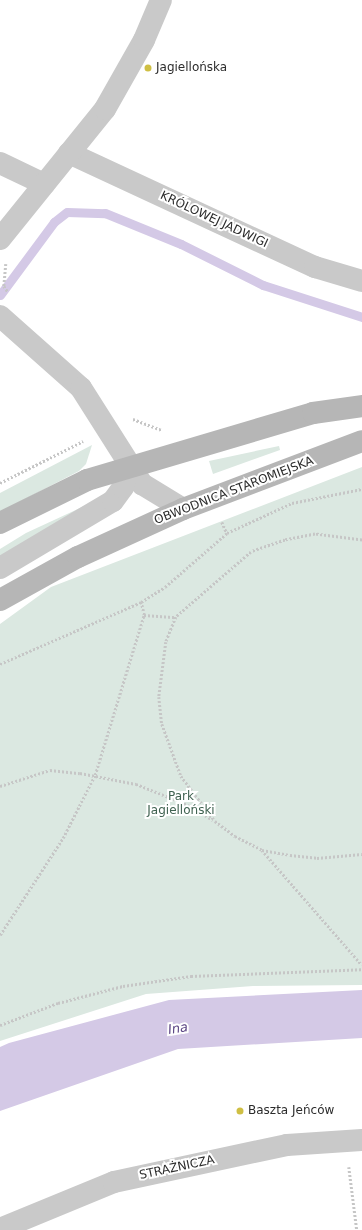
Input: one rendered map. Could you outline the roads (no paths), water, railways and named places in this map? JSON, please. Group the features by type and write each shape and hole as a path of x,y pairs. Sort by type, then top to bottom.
{"main road":[{"path":"0,523 87,480 195,446 313,414 362,406"},
{"name":"OBWODNICA STAROMIEJSKA","path":"0,600 78,557 183,509 362,441"}],"street":[{"path":"5,248 44,184 105,109 144,40 161,0"},
{"name":"KRÓLOWEJ JADWIGI","path":"69,153 315,267 362,281"},
{"path":"0,163 44,184"},
{"path":"5,320 81,388 108,428 129,468 142,484 183,509"},
{"path":"0,568 113,501 123,487 129,468"},
{"name":"STRAŻNICZA","path":"0,1229 114,1182 287,1145 354,1140"}],"water":[{"name":"Ina","path":"362,990 362,1038 178,1049 0,1111 0,1047 9,1043 169,1000"}],"waterway":[{"path":"0,295 54,222 67,212 105,213 181,244 263,285 362,317"}],"place":[{"name":"Jagiellońska","path":"148,68"},
{"name":"Baszta Jeńców","path":"240,1111"}],"park label":[{"name":"Park Jagielloński","path":"181,804"}]}
